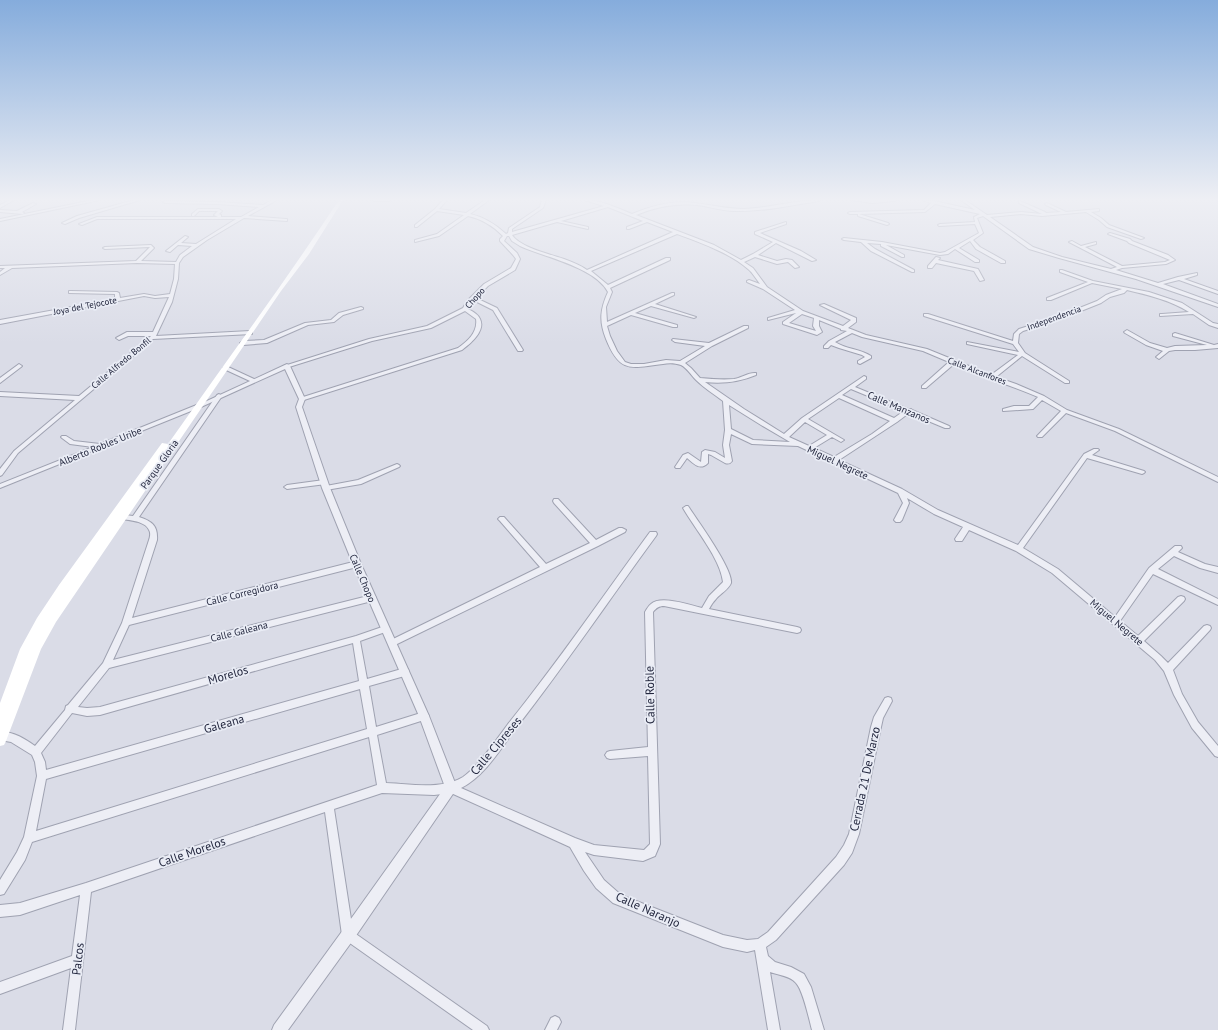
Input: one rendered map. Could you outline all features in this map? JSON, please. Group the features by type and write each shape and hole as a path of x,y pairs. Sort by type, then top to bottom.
{"main road":[{"name":"Parque Gloria","path":"303,254 307,248"},
{"name":"Parque Gloria","path":"1,737 36,649 52,619 118,516 189,410 279,290 307,248"},
{"name":"Parque Gloria","path":"0,719 24,652 41,621 199,406 243,343 247,333"}],"street":[{"path":"136,262 152,248"},
{"path":"168,251 172,248"},
{"path":"0,267 136,262 177,263 193,248"},
{"name":"Chopo","path":"287,366 385,336 423,329 465,309 469,302 474,299 486,285 507,273 516,265 518,259 509,248"},
{"path":"530,248 575,264 588,271 608,287 610,292 604,307 605,325 609,339 622,363 626,365 639,366 674,362 681,363 710,345 746,327"},
{"path":"588,271 640,248"},
{"name":"Calle Alcanfores","path":"716,248 751,269 765,288 799,311 850,332 925,350 991,378 1042,397 1065,411 1117,430 1218,480"},
{"path":"741,262 766,248"},
{"path":"791,248 814,260"},
{"path":"871,248 912,271"},
{"path":"888,248 902,256"},
{"path":"909,248 944,254 956,248"},
{"path":"956,248 977,261"},
{"path":"978,248 1003,262"},
{"path":"1031,248 1058,257 1112,270 1165,286 1218,306"},
{"path":"1083,248 1121,267"},
{"path":"1112,270 1121,267 1166,263 1173,260 1146,248"},
{"path":"930,267 940,254"},
{"path":"755,255 777,263 785,259 789,260 797,267"},
{"path":"608,287 668,260"},
{"path":"935,261 976,270 982,280"},
{"name":"Calle Alfredo Bonfil","path":"0,474 16,452 153,336 171,295 176,278 177,263"},
{"path":"0,274 10,266"},
{"path":"1062,271 1092,282 1147,293 1180,304 1211,324 1218,326"},
{"path":"1158,284 1195,274"},
{"path":"1178,278 1218,293"},
{"path":"749,281 765,288"},
{"path":"1049,299 1092,282"},
{"path":"1147,293 1165,286"},
{"name":"Independencia","path":"1015,342 1017,334 1021,330 1059,318 1099,302 1108,296 1122,292 1126,289"},
{"path":"71,292 116,293 118,300"},
{"path":"605,325 672,294"},
{"name":"Joya del Tejocote","path":"0,322 144,295 155,297 171,295"},
{"path":"474,299 495,309 520,350"},
{"path":"650,304 694,317"},
{"path":"822,305 854,319 854,321 843,329"},
{"path":"243,343 266,342 307,324 332,321 341,314 361,308"},
{"path":"302,399 460,349 468,344 472,339 478,324 478,319 475,315 465,309"},
{"path":"799,311 785,323 817,333 816,318"},
{"path":"770,319 799,311"},
{"path":"631,313 675,326"},
{"path":"1162,315 1194,314"},
{"path":"926,315 1015,342 1022,354"},
{"path":"826,347 831,342 850,332"},
{"path":"1127,332 1148,344 1167,350"},
{"path":"119,338 127,334 153,336 247,333"},
{"path":"1175,335 1218,346"},
{"path":"676,340 710,345"},
{"path":"831,342 839,348 862,352 869,357 860,362"},
{"path":"969,343 1022,354 1067,382"},
{"path":"1159,358 1167,350 1175,348 1218,346"},
{"path":"991,378 1022,354"},
{"path":"924,387 953,362"},
{"name":"Miguel Negrete","path":"681,363 690,369 699,380 785,437 900,491 917,502 966,527 1019,549 1050,567 1139,641 1168,670 1178,695 1195,725 1218,753"},
{"path":"0,380 19,366"},
{"path":"199,406 252,380 287,366"},
{"name":"Calle Chopo","path":"287,366 302,399 299,407 325,485 357,564 424,716 451,788"},
{"path":"226,368 252,380"},
{"path":"699,380 725,382 745,379 754,374"},
{"name":"Calle Manzanos","path":"785,437 804,419 864,378"},
{"name":"Calle Manzanos","path":"851,387 947,427"},
{"path":"0,394 44,398 80,398"},
{"path":"134,519 219,396"},
{"path":"839,396 895,421"},
{"path":"1005,410 1014,408 1031,408 1042,397"},
{"path":"678,467 685,456 688,455 697,463 702,465 705,463 705,452 713,454 727,462 730,460 726,445 728,430 726,399"},
{"name":"Alberto Robles Uribe","path":"0,486 199,406"},
{"path":"834,460 895,421 909,410"},
{"path":"1040,436 1065,411"},
{"path":"804,419 841,440"},
{"path":"728,430 752,442 802,445"},
{"path":"809,449 831,435"},
{"path":"64,437 72,443 100,445"},
{"path":"1019,549 1086,455 1096,450"},
{"path":"1086,455 1142,472"},
{"path":"287,487 359,482 397,466"},
{"path":"898,520 906,503 900,491"},
{"path":"556,501 595,544"},
{"path":"686,508 714,550 726,574 727,581 724,587 713,596 704,611"},
{"path":"36,752 69,709 106,665 126,623 153,540 153,531 150,526 134,519 118,516"},
{"path":"502,519 545,568"},
{"path":"959,539 966,527"},
{"path":"392,643 622,530"},
{"name":"Calle Cipreses","path":"279,1030 348,935 451,788 467,780 483,764 532,701 653,534"},
{"path":"1116,621 1152,570 1176,550 1203,566 1218,570"},
{"name":"Calle Corregidora","path":"126,623 357,564"},
{"path":"1152,570 1218,602"},
{"name":"Calle Galeana","path":"106,665 372,598"},
{"path":"1139,641 1181,599"},
{"name":"Calle Roble","path":"574,842 594,850 643,856 649,854 653,850 655,844 648,612 651,607 657,603 664,603 797,630"},
{"path":"1168,670 1206,628"},
{"name":"Morelos","path":"69,709 87,712 100,711 356,639 386,629"},
{"path":"356,639 382,788"},
{"name":"Galeana","path":"42,776 405,672"},
{"name":"Cerrada 21 De Marzo","path":"760,944 772,936 840,861 848,849 854,834 876,727 879,717 888,701"},
{"path":"29,838 424,716"},
{"path":"0,890 21,856 29,838 42,776 40,762 36,752 21,742 1,737"},
{"path":"610,755 652,751"},
{"name":"Calle Morelos","path":"0,911 20,909 86,888 382,788 434,790 451,788"},
{"path":"451,788 574,842"},
{"path":"329,806 348,935 483,1030"},
{"name":"Calle Naranjo","path":"574,842 588,867 600,884 617,899 723,942 747,946 760,944"},
{"name":"Palcos","path":"69,1030 86,888"},
{"path":"760,944 774,1030"},
{"path":"0,988 78,960"},
{"path":"763,960 772,967 791,973 800,978 806,987 818,1030"}]}
